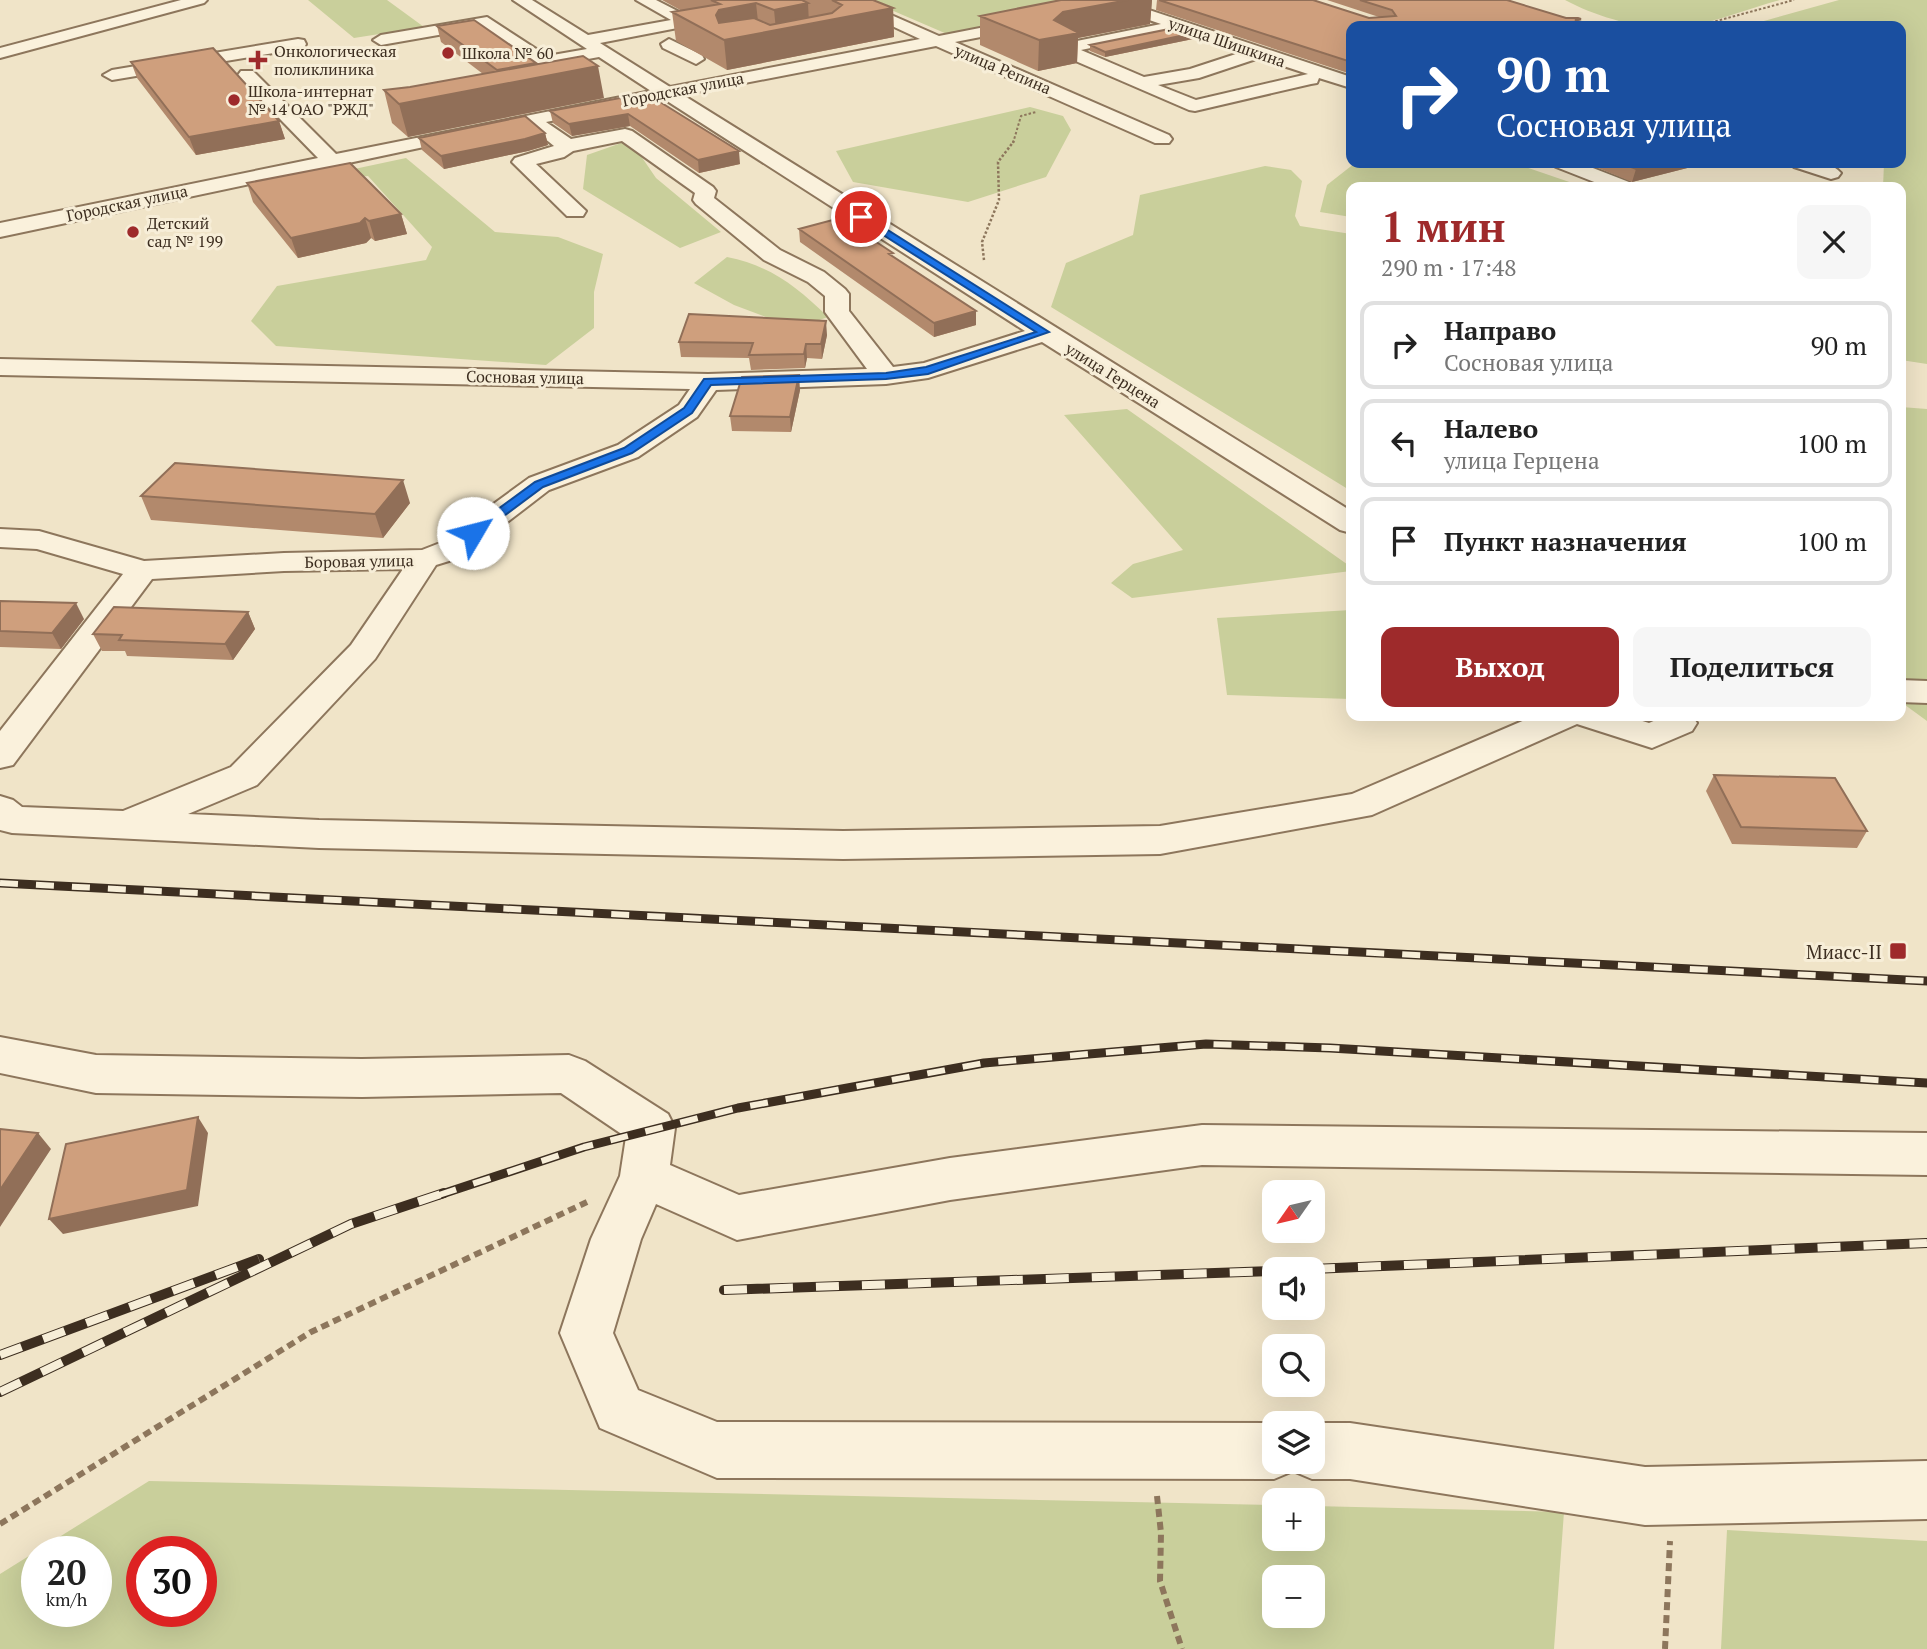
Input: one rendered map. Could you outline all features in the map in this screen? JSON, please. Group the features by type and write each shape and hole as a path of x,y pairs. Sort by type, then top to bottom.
{"street":[{"path":"0,53 81,37 127,19 199,0"},
{"name":"улица Герцена","path":"521,0 976,290 1346,521"},
{"path":"382,40 487,22 544,62 592,46 687,22 644,0"},
{"path":"1107,6 1162,0"},
{"path":"827,7 847,1"},
{"name":"улица Репина","path":"847,1 1162,139"},
{"path":"112,2 127,19"},
{"name":"улица Шишкина","path":"1107,6 1346,81"},
{"name":"Городская улица","path":"0,230 530,119 1055,19"},
{"path":"509,38 564,28"},
{"path":"1162,29 1063,49 1195,106 1311,79"},
{"path":"125,90 108,69 298,44"},
{"path":"669,44 713,70"},
{"path":"1072,99 1192,74 1259,52"},
{"path":"789,55 808,65"},
{"path":"605,77 696,60"},
{"path":"247,75 332,161"},
{"path":"530,119 567,146"},
{"path":"575,211 522,162 557,153 567,146 625,135 706,191 703,200 772,255 816,277 838,294 837,312 886,376"},
{"path":"1576,168 1612,182"},
{"path":"1816,168 1831,173"},
{"path":"820,325 847,326"},
{"name":"Сосновая улица","path":"0,367 708,382 886,376 928,370 1044,332"},
{"name":"Боровая улица","path":"0,538 39,540 143,570 425,559 451,550 539,484 628,451 688,411 708,382"},
{"path":"127,824 244,776 363,652 425,559"},
{"path":"0,756 143,570"},
{"path":"1906,691 1927,692"},
{"path":"0,809 12,820 319,834 843,845 1160,840 1359,806 1554,721"},
{"path":"1604,721 1651,736 1679,723 1678,721"},
{"path":"0,1055 96,1074 362,1078 569,1074 651,1128 644,1176 616,1239 586,1333 619,1409 717,1450 1262,1451"},
{"path":"644,1176 737,1218 950,1179 1202,1145 1927,1154"},
{"path":"1325,1451 1350,1451 1646,1496 1927,1490"}],"path":[{"path":"1716,21 1794,0"},
{"path":"331,54 359,49"},
{"path":"976,290 985,274 982,242 999,200 998,162 1016,139 1021,116 1066,104 1072,99"},
{"path":"0,1524 311,1332 644,1176"},
{"path":"1153,1451 1161,1533 1160,1581 1182,1649"},
{"path":"1665,1649 1672,1496"}],"green space":[{"path":"308,0 387,0 424,27 354,38"},
{"path":"868,0 1089,0 1104,6 947,34"},
{"path":"1565,0 1780,0 1709,21 1620,21"},
{"path":"1839,0 1927,0 1927,364 1906,361 1906,182 1883,182 1884,168 1906,168 1906,21 1764,21"},
{"path":"1030,107 1063,116 1071,130 1046,177 968,202 853,182 836,151"},
{"path":"630,140 656,178 721,232 680,248 583,189 587,155"},
{"path":"406,158 495,232 558,237 603,254 594,292 594,328 546,365 276,346 251,321 277,286 426,260 432,247 368,176 279,185"},
{"path":"1265,166 1291,170 1302,181 1295,216 1300,226 1346,233 1346,488 1051,307 1066,263 1133,235 1140,195"},
{"path":"1349,168 1529,168 1569,182 1346,182 1346,216 1320,212 1327,185"},
{"path":"727,257 757,266 782,279 828,317 796,328 734,305 694,283"},
{"path":"1906,407 1927,409 1927,721 1906,706"},
{"path":"1127,409 1346,563 1346,572 1132,598 1111,583 1133,564 1183,550 1064,415"},
{"path":"1346,610 1346,699 1227,695 1217,618"},
{"path":"149,1481 1262,1505 1262,1551 1325,1551 1325,1506 1564,1512 1554,1649 0,1649 0,1574 21,1561 21,1627 112,1627 112,1536 61,1536"},
{"path":"1727,1530 1927,1541 1927,1649 1721,1649"}],"building":[{"path":"711,0 802,0 808,3 774,10 756,3 719,10 716,15 719,23 754,18 770,25 832,13 842,5 832,0 873,0 893,8 724,40 672,12 720,4"},
{"path":"1061,0 1128,0 1063,12 1054,20 1079,33 1039,40 980,16"},
{"path":"1159,0 1313,0 1369,18 1396,16 1392,10 1360,0 1507,0 1566,18 1581,19 1346,21 1346,60"},
{"path":"474,20 536,63 497,70 437,26"},
{"path":"1171,26 1194,33 1105,52 1090,45 1169,29"},
{"path":"213,48 279,121 189,137 131,62"},
{"path":"583,56 598,66 399,104 384,90 410,87"},
{"path":"652,97 739,151 698,160 628,114 569,124 550,111 620,98 626,102"},
{"path":"525,116 545,133 441,156 419,138"},
{"path":"350,163 401,214 369,221 365,218 360,223 291,238 247,183"},
{"path":"840,218 976,311 934,323 799,229"},
{"path":"689,314 826,321 821,344 806,344 804,354 749,355 753,343 679,342"},
{"path":"799,375 790,417 730,416 742,377"},
{"path":"175,463 403,480 375,514 141,496"},
{"path":"0,601 76,603 52,633 0,631"},
{"path":"114,607 248,612 225,644 119,640 122,635 93,634"},
{"path":"1714,775 1835,778 1867,831 1741,827"},
{"path":"198,1117 187,1190 49,1219 66,1144"},
{"path":"0,1129 38,1133 0,1190"}],"railway":[{"path":"0,883 1927,981"},
{"path":"439,1195 584,1147 738,1108 984,1063 1206,1044 1330,1048 1927,1083"},
{"path":"0,1392 351,1224 444,1193"},
{"path":"1325,1268 1927,1243"},
{"path":"0,1355 259,1259"},
{"path":"724,1290 1262,1271"}],"place":[{"name":"Школа № 60","path":"448,53"},
{"name":"Онкологическая поликлиника","path":"258,60"},
{"name":"Школа-интернат № 14 ОАО \"РЖД\"","path":"234,100"},
{"name":"Детский сад № 199","path":"133,232"},
{"name":"Миасс-II","path":"1898,951"}],"route":[{"path":"473,533 539,484 628,451 688,411 708,382 886,376 928,370 1044,332 861,217"}]}
